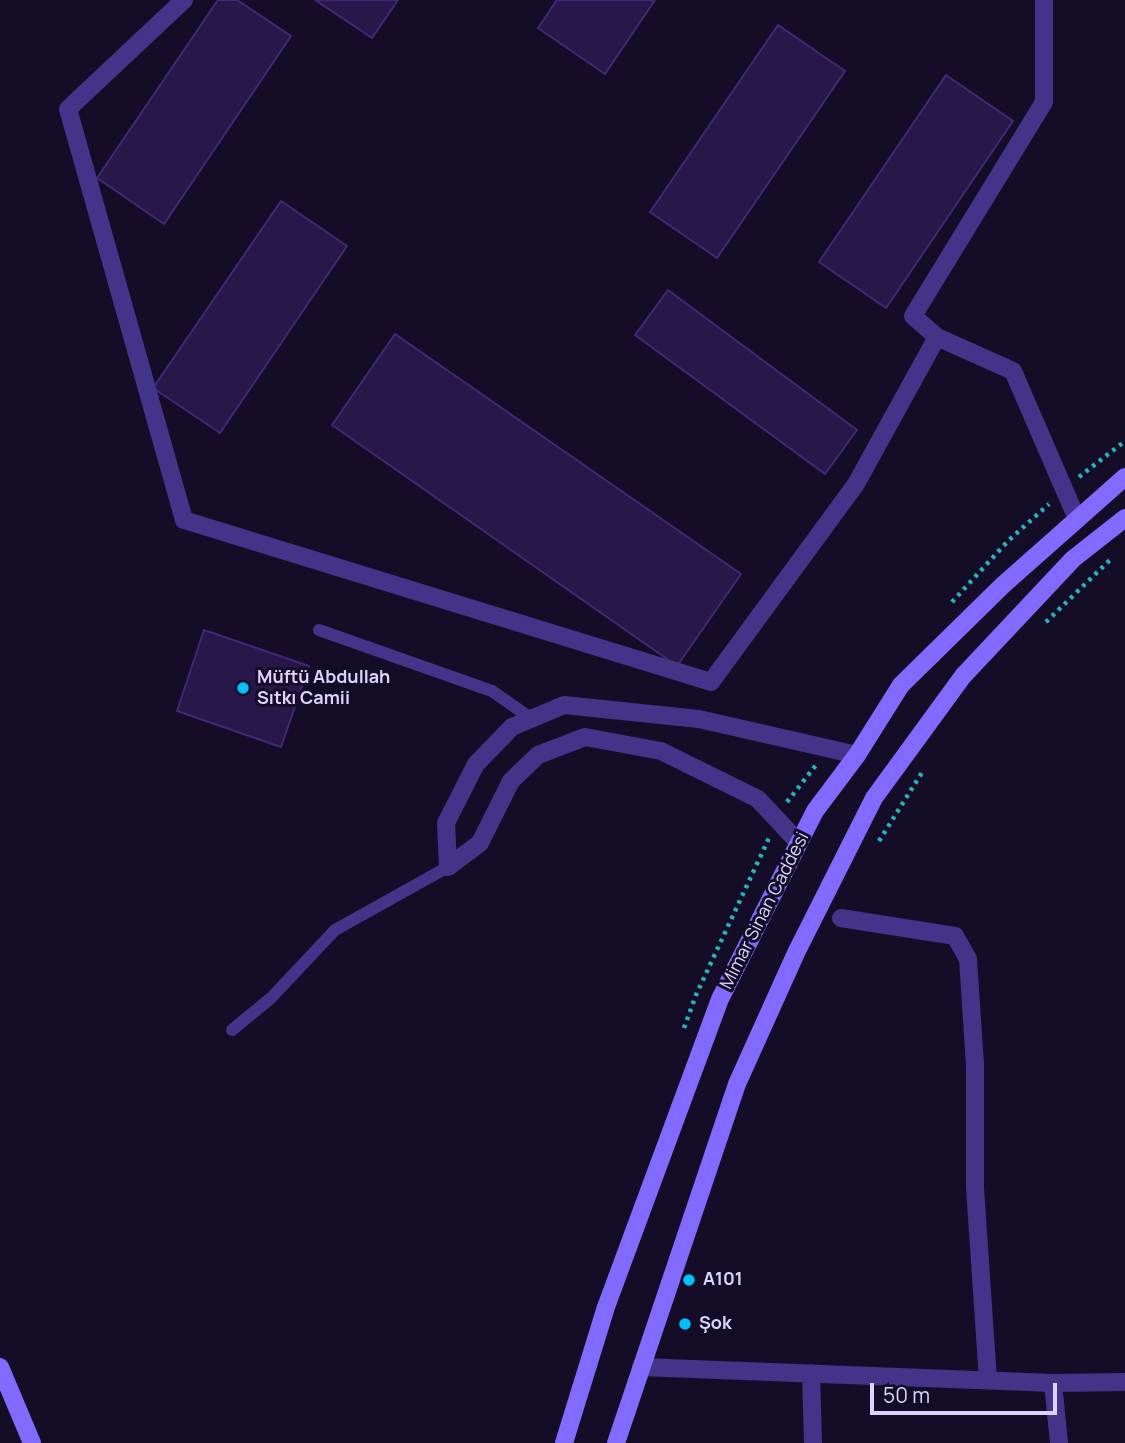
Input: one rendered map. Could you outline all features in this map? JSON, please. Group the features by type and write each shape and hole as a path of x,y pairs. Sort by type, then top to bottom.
{"street":[{"path":"184,0 68,109 184,520 711,682 856,484 937,337"},
{"path":"1044,0 1044,102 912,316 937,337 1013,371 1077,519"},
{"name":"Mimar Sinan Caddesi","path":"564,1443 606,1307 720,999 816,811 857,755 901,685 1003,585 1125,477"},
{"path":"616,1443 737,1084 796,953 874,798 963,676 1073,559 1125,518"},
{"path":"448,867 446,823 476,764 512,727 564,705 699,719 857,755"},
{"path":"448,867 480,843 511,781 538,755 585,737 661,751 758,799 799,843"},
{"path":"841,918 955,936 968,959 975,1065 975,1188 988,1380"},
{"path":"0,1367 32,1443"},
{"path":"641,1367 1053,1383 1125,1382"},
{"path":"811,1373 813,1443"},
{"path":"1053,1383 1059,1443"}],"lane":[{"path":"319,630 492,691 532,719"},
{"path":"232,1030 271,998 335,930 448,867"}],"path":[{"path":"1040,628 1116,554"},
{"path":"874,848 926,766"}],"building":[{"path":"218,0 237,0 291,36 164,224 97,178"},
{"path":"315,0 398,0 372,38"},
{"path":"557,0 655,0 605,74 538,28"},
{"path":"778,25 845,71 717,258 650,212"},
{"path":"946,75 1013,121 886,308 819,262"},
{"path":"281,201 347,246 220,433 153,388"},
{"path":"668,290 857,430 825,474 635,335"},
{"path":"395,334 741,574 677,666 332,425"},
{"name":"Müftü Abdullah Sıtkı Camii","path":"204,630 309,666 281,747 177,711"}],"place":[{"name":"Müftü Abdullah Sıtkı Camii","path":"243,688"},
{"name":"A101","path":"689,1280"},
{"name":"Şok","path":"685,1324"}]}
